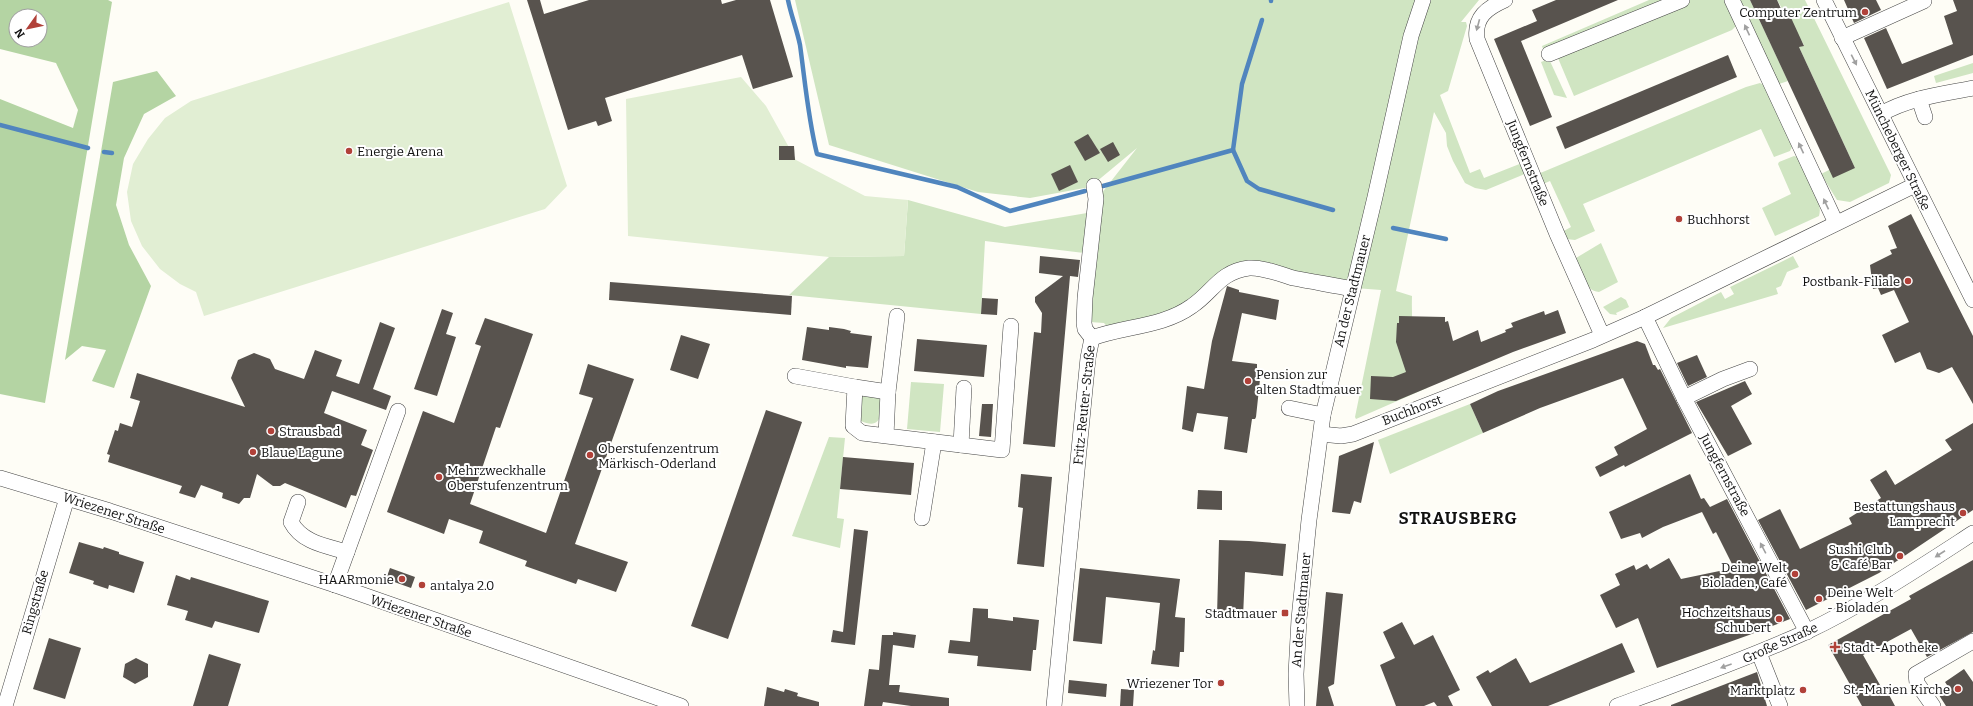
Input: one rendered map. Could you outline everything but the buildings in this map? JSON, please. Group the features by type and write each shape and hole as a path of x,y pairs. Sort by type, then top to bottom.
{"street":[{"name":"An der Stadtmauer","path":"1297,706 1296,674 1299,619 1309,520 1323,415 1411,36 1423,0"},
{"name":"Jungfernstraße","path":"1505,0 1485,11 1478,22 1476,30 1478,39 1557,234 1602,336"},
{"path":"1548,54 1682,0"},
{"path":"1732,0 1836,223"},
{"name":"Müncheberger Straße","path":"1824,0 1973,300"},
{"path":"1842,38 1924,1"},
{"path":"1881,114 1890,108 1919,99 1973,88"},
{"path":"1919,99 1925,117"},
{"name":"Buchhorst","path":"1320,434 1341,436 1353,434 1602,336 1645,317 1915,185"},
{"path":"1092,338 1085,330 1084,323 1085,298 1096,200 1094,186"},
{"name":"Fritz-Reuter-Straße","path":"1054,706 1087,366 1092,338 1111,331 1139,326 1180,314 1203,298 1222,278 1233,272 1250,268 1353,289"},
{"path":"886,436 888,392 897,316"},
{"name":"Jungfernstraße","path":"1645,317 1684,398 1807,632"},
{"path":"855,388 853,426 862,433 1002,450 1011,326"},
{"path":"1684,398 1723,379 1750,369"},
{"path":"795,376 855,388 888,392"},
{"path":"961,445 964,388"},
{"path":"1289,408 1323,415"},
{"path":"335,585 398,412"},
{"path":"922,518 934,442"},
{"name":"Wriezener Straße","path":"0,478 67,498 335,585 681,706"},
{"name":"Ringstraße","path":"5,706 67,498"},
{"path":"298,502 291,522 296,531 308,540 347,552"},
{"name":"Große Straße","path":"1618,706 1760,653 1807,632 1868,600 1972,534"},
{"path":"1933,706 1917,682 1916,674 1973,641"},
{"path":"1760,653 1780,706"}],"green space":[{"path":"0,0 108,0 112,2 45,403 0,394 0,99 73,128 78,110 56,63 0,49"},
{"path":"795,0 1479,0 1461,22 1466,22 1467,26 1448,91 1440,95 1470,173 1480,169 1484,178 1522,163 1527,173 1486,190 1475,188 1465,183 1447,146 1446,133 1434,112 1396,291 1412,296 1412,320 1415,343 1419,366 1427,388 1356,419 1355,417 1381,290 1355,288 1315,274 1280,274 1251,268 1203,298 1111,331 1104,323 1090,322 1101,194 1137,148 1090,187 1030,198 978,192 829,145"},
{"path":"1649,0 1727,0 1736,26 1732,30 1574,96 1555,51 1545,55 1542,46"},
{"path":"1739,0 1750,0 1788,81 1779,84"},
{"path":"1777,0 1805,0 1891,175 1889,183 1850,202 1837,200 1821,174 1829,170 1855,168 1799,47 1804,45"},
{"name":"Energie Arena","path":"509,2 567,186 545,209 204,316 196,292 180,284 160,269 142,246 131,221 127,192 133,164 148,139 165,118 191,101"},
{"path":"1549,59 1567,98 1554,95 1541,62"},
{"path":"1973,63 1973,73 1936,83 1934,76"},
{"path":"157,71 176,96 144,114 124,158 116,205 129,245 151,286 114,388 92,381 106,350 82,346 65,360 113,82"},
{"path":"741,77 766,106 796,160 865,196 908,200 904,256 829,257 628,236 626,99"},
{"path":"1760,83 1764,85 1790,142 1792,147 1790,151 1774,157 1761,129 1583,204 1595,231 1575,240 1566,239 1560,233 1571,227 1550,181 1543,184 1538,174 1746,87"},
{"path":"1794,156 1798,157 1816,194 1820,209 1819,216 1775,236 1762,208 1791,194 1778,164 1779,162"},
{"path":"908,200 1005,227 1087,213 1084,253 985,241 981,314 789,295 829,257 904,256"},
{"path":"1601,243 1618,282 1599,292 1594,291 1586,284 1576,258"},
{"path":"1793,256 1799,267 1787,272 1781,286 1776,288 1778,294 1663,328 1671,318 1721,292 1725,299 1734,294 1730,287"},
{"path":"1621,297 1626,300 1629,307 1616,313 1617,315 1610,314 1603,307"},
{"path":"911,382 944,384 940,432 907,429"},
{"path":"868,395 877,397 881,402 879,420 872,424 861,421 862,397"},
{"path":"1470,404 1483,433 1390,474 1378,440"},
{"path":"829,437 845,438 837,518 844,519 840,548 792,536"}],"waterway":[{"path":"788,0 800,45 809,113 817,154 957,187 1010,211 1085,191"},
{"path":"1103,186 1233,150 1242,84 1262,20"},
{"path":"0,125 88,148"},
{"path":"1233,150 1247,181 1259,189 1333,210"},
{"path":"104,152 112,153"},
{"path":"1393,228 1446,239"}],"place":[{"name":"Computer Zentrum","path":"1865,12"},
{"name":"Energie Arena","path":"349,151"},
{"name":"Buchhorst","path":"1679,219"},
{"name":"Postbank-Filiale","path":"1908,281"},
{"name":"Pension zur alten Stadtmauer","path":"1248,381"},
{"name":"Strausbad","path":"271,431"},
{"name":"Blaue Lagune","path":"253,452"},
{"name":"Oberstufenzentrum Märkisch-Oderland","path":"590,455"},
{"name":"Mehrzweckhalle Oberstufenzentrum","path":"439,477"},
{"name":"Bestattungshaus Lamprecht","path":"1963,513"},
{"name":"Sushi Club & Café Bar","path":"1900,556"},
{"name":"Deine Welt Bioladen, Café","path":"1795,574"},
{"name":"HAARmonie","path":"402,579"},
{"name":"antalya 2.0","path":"422,585"},
{"name":"Deine Welt - Bioladen","path":"1819,599"},
{"name":"Stadtmauer","path":"1285,613"},
{"name":"Hochzeitshaus Schubert","path":"1779,619"},
{"name":"Stadt-Apotheke","path":"1835,647"},
{"name":"Wriezener Tor","path":"1221,683"},
{"name":"St.-Marien Kirche","path":"1958,689"},
{"name":"Marktplatz","path":"1803,690"}],"district":[{"name":"STRAUSBERG","path":"1458,518"}]}
